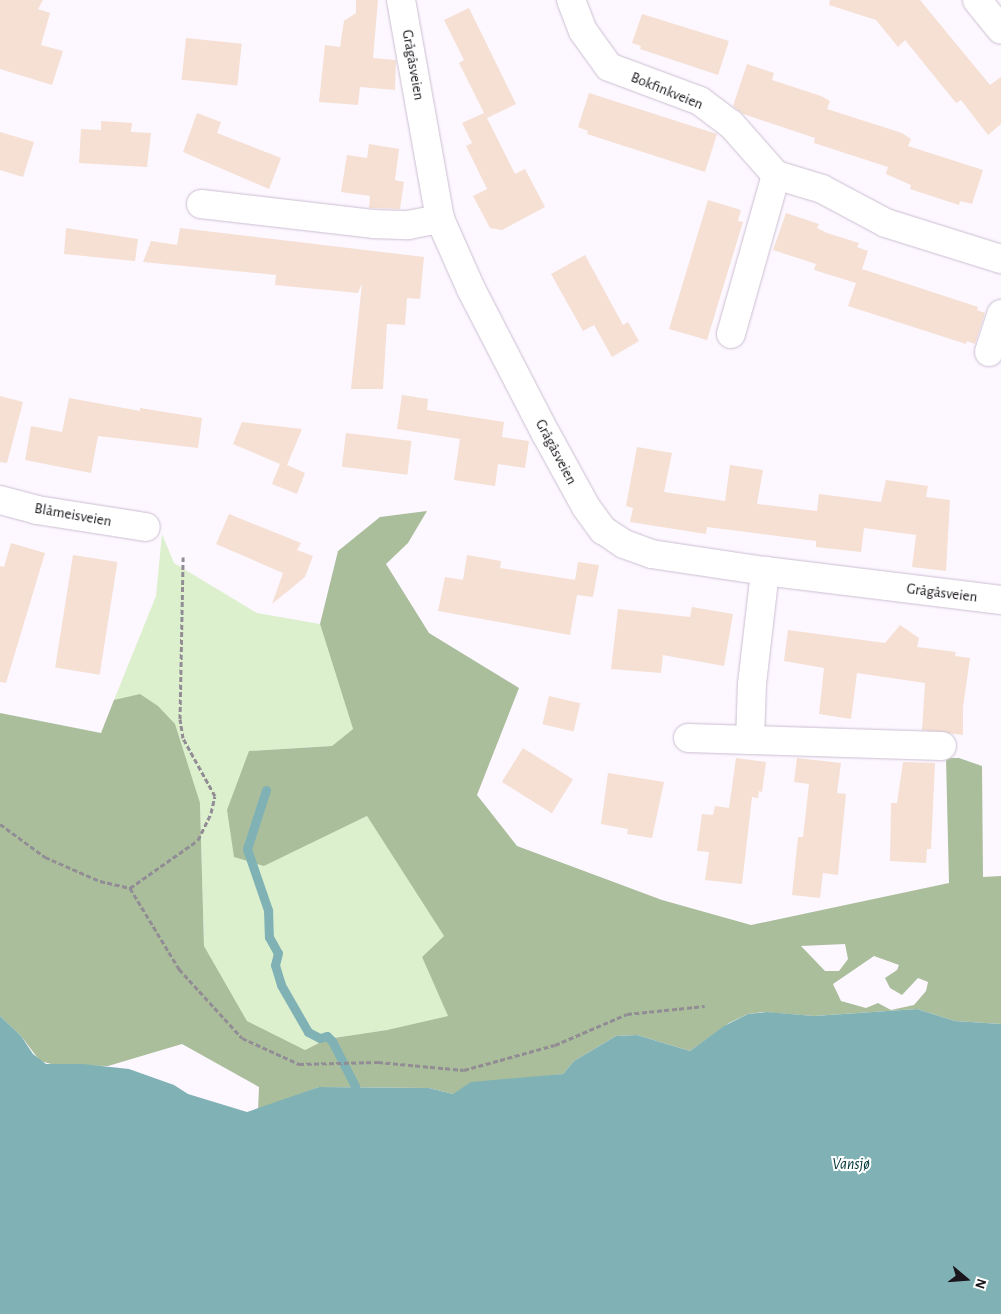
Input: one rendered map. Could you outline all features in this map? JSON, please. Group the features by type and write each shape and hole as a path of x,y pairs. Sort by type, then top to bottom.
{"street":[{"name":"Grågåsveien","path":"401,0 440,219 471,289 542,426 586,507 603,530 624,544 651,554 765,571 1001,600"},
{"name":"Bokfinkveien","path":"571,0 583,31 609,67 700,101 731,124 776,175"},
{"path":"977,0 1001,30"},
{"path":"731,334 776,175 822,189 886,223 1001,259"},
{"path":"202,204 374,224 408,226 440,219"},
{"path":"990,352 1001,314"},
{"name":"Blåmeisveien","path":"0,500 37,510 146,527"},
{"path":"750,740 752,684 765,571"},
{"path":"688,738 942,746"}],"path":[{"path":"130,888 198,840 211,814 214,796 183,738 180,720 183,557"},
{"path":"0,824 45,857 100,881 130,888 179,969 242,1038 299,1064 378,1062 464,1070 555,1045 627,1014 705,1006"}],"green space":[{"path":"427,511 408,543 386,564 429,633 519,688 477,795 517,846 662,900 751,925 949,883 946,758 959,758 982,766 983,877 1001,876 1001,1024 955,1021 917,1009 814,1016 763,1012 748,1014 729,1023 690,1051 637,1035 616,1036 574,1061 563,1074 467,1085 460,1093 453,1094 429,1088 319,1087 258,1111 259,1087 182,1044 108,1066 55,1065 40,1061 21,1036 0,1016 0,713 101,733 114,700 140,694 158,706 175,724 200,803 204,946 247,1021 305,1050 327,1039 387,1030 448,1016 422,957 444,936 367,816 264,866 234,857 227,810 249,751 332,746 353,729 320,624 338,551 380,517","holes":["845,944 848,959 839,971 825,971 801,946","874,956 899,965 897,970 885,978 890,988 902,995 918,978 928,982 926,991 914,1005 891,1010 878,1003 866,1008 841,1001 833,984"]},
{"path":"162,534 174,563 257,613 320,624 353,729 332,746 249,751 264,866 367,816 444,936 422,957 448,1016 387,1030 327,1039 305,1050 247,1021 204,946 200,803 114,700 156,596"}],"water":[{"name":"Vansjø","path":"917,1009 955,1021 1001,1024 1001,1314 0,1314 0,1016 21,1036 33,1054 46,1064 83,1064 129,1069 174,1085 188,1094 247,1112 319,1087 429,1088 453,1094 471,1082 563,1074 574,1061 616,1036 637,1035 690,1051 724,1026 748,1014 767,1012 814,1016"}],"building":[{"path":"0,0 43,0 38,9 50,13 41,45 63,51 52,85 0,69"},
{"path":"356,0 378,0 373,58 396,60 395,90 360,87 358,105 319,102 325,45 340,47 344,21 356,13"},
{"path":"830,0 920,0 990,85 1001,77 1001,124 988,135 961,100 956,103 905,40 898,47 876,20 829,5"},
{"path":"469,8 516,104 487,118 515,174 525,169 545,207 502,230 490,228 473,196 487,189 466,146 472,143 462,123 484,113 459,63 464,60 444,20"},
{"path":"642,14 729,41 718,75 640,49 641,46 632,43"},
{"path":"186,38 242,44 237,86 182,80"},
{"path":"747,64 774,73 772,80 821,96 830,101 827,109 902,133 911,139 908,146 983,170 972,204 960,201 959,205 910,189 911,185 886,174 888,167 814,143 815,138 743,114 733,106"},
{"path":"589,93 717,134 705,172 587,134 588,131 578,127"},
{"path":"197,113 221,122 217,133 281,158 269,189 183,152"},
{"path":"101,121 132,123 131,132 151,133 147,167 79,163 81,129 101,130"},
{"path":"0,132 34,142 23,177 0,170"},
{"path":"369,144 399,149 395,180 404,182 400,209 369,208 370,196 341,192 347,155 367,158"},
{"path":"708,200 741,210 738,221 743,222 707,340 669,329"},
{"path":"786,213 819,224 817,228 827,233 859,243 857,247 868,251 862,269 978,307 977,310 985,313 975,344 967,341 966,344 848,306 856,283 814,270 816,264 773,250"},
{"path":"66,228 138,239 135,261 64,254"},
{"path":"180,228 424,257 420,299 407,298 405,325 387,324 383,389 351,389 362,283 358,293 275,285 276,275 143,262 151,241 177,245"},
{"path":"585,255 623,325 628,322 639,341 612,357 594,325 583,331 551,274"},
{"path":"402,395 428,399 427,410 504,422 502,437 529,441 525,468 498,464 495,486 454,480 460,439 397,429"},
{"path":"0,396 23,402 7,463 0,462"},
{"path":"69,398 140,411 140,408 202,418 198,448 98,436 91,473 25,460 31,426 62,432"},
{"path":"242,422 302,429 287,465 305,473 297,494 272,484 280,464 233,444"},
{"path":"346,433 412,441 407,475 342,467"},
{"path":"637,447 672,453 664,492 725,501 730,465 763,470 757,504 817,511 819,494 881,502 886,480 928,486 926,497 950,500 946,571 912,567 916,535 864,528 861,552 816,547 816,541 707,527 706,534 630,522 633,508 626,506"},
{"path":"229,514 301,543 297,550 313,556 305,577 272,604 283,573 216,544"},
{"path":"11,543 45,553 6,683 0,682 0,566 4,567"},
{"path":"73,555 117,562 100,675 55,668"},
{"path":"467,555 501,561 500,568 575,580 578,562 599,565 593,597 577,595 570,635 438,611 445,577 463,580"},
{"path":"692,607 733,614 724,666 663,655 661,673 611,669 618,609 690,617"},
{"path":"900,625 919,638 917,647 956,652 955,656 970,658 963,707 963,735 922,730 925,683 857,673 851,719 819,714 824,668 784,661 788,630 885,643"},
{"path":"549,696 580,703 574,731 542,724"},
{"path":"523,748 573,779 552,813 502,782"},
{"path":"736,758 766,762 762,792 759,791 758,798 752,797 742,884 705,880 709,852 697,851 702,814 713,815 715,806 729,808"},
{"path":"797,758 841,763 837,793 846,794 838,875 823,873 820,898 792,895 798,837 803,837 809,784 794,782"},
{"path":"903,762 935,763 931,849 927,849 926,863 890,861 891,803 897,803"},
{"path":"608,773 664,782 652,838 627,834 628,829 601,824"}],"waterway":[{"path":"266,790 247,849 268,910 269,937 278,953 275,965 281,985 308,1032 320,1038 327,1036 332,1041 355,1086"}]}
